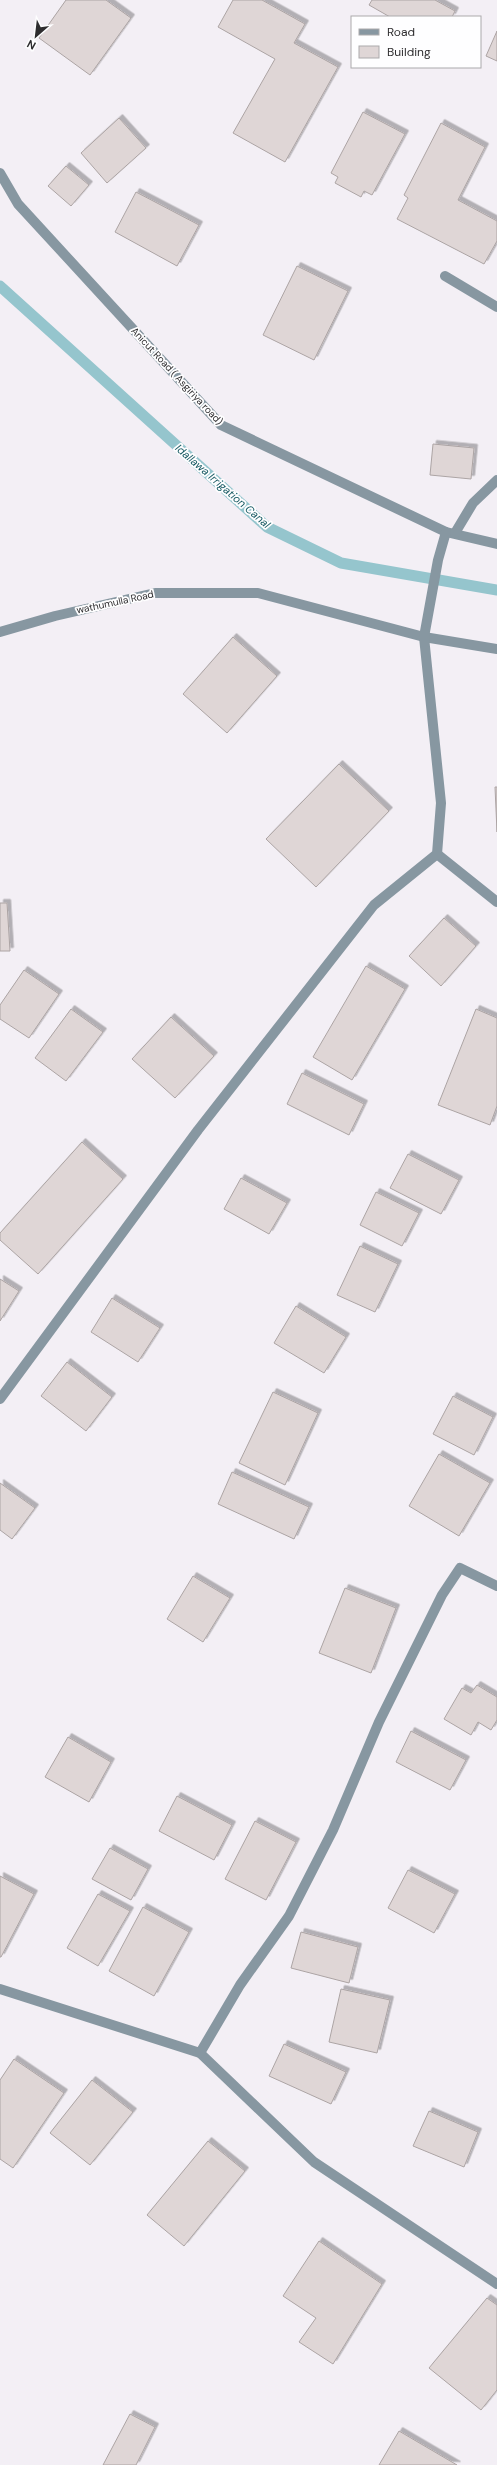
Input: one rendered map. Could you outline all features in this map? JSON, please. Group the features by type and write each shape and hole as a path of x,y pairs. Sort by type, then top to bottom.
{"street":[{"name":"Anicut Road ( Asgiriya road)","path":"0,173 18,204 221,425 450,532 497,544"},
{"path":"446,276 497,306"},
{"path":"0,1399 198,1130 374,906 436,854 441,804 424,637 438,560 450,532 473,503 497,480"},
{"name":"wathumulla Road","path":"0,632 55,616 155,593 258,593 424,637 497,650"},
{"path":"436,854 497,902"},
{"path":"200,2053 240,1985 289,1916 333,1830 379,1722 442,1595 460,1568 497,1586"},
{"path":"0,1989 200,2053 314,2162 497,2284"}],"building":[{"path":"66,0 106,0 131,18 90,75 39,38"},
{"path":"233,0 262,0 305,24 294,43 338,67 285,162 233,133 275,59 218,27"},
{"path":"372,0 435,0 455,11 452,16 388,16 369,5"},
{"path":"497,31 497,61 486,56"},
{"path":"363,112 405,134 372,195 364,191 361,197 335,183 338,177 331,173"},
{"path":"119,118 146,148 107,183 81,153"},
{"path":"441,123 485,147 458,200 497,221 497,241 484,264 397,219 408,198 404,195"},
{"path":"66,166 89,185 71,206 48,186"},
{"path":"136,192 199,225 177,266 115,232"},
{"path":"297,266 348,291 314,360 263,335"},
{"path":"433,444 474,448 471,479 430,475"},
{"path":"233,637 277,676 227,733 183,694"},
{"path":"339,764 389,811 316,887 266,839"},
{"path":"495,787 497,787 497,832"},
{"path":"0,903 7,903 10,951 0,951"},
{"path":"444,918 476,946 441,986 409,956"},
{"path":"366,966 405,989 352,1080 313,1057"},
{"path":"24,970 59,994 29,1038 0,1019 0,1005"},
{"path":"71,1009 103,1032 66,1081 35,1058"},
{"path":"476,1009 497,1018 497,1106 490,1125 438,1105"},
{"path":"171,1017 214,1056 175,1098 132,1059"},
{"path":"302,1073 364,1104 349,1135 287,1104"},
{"path":"82,1142 123,1179 38,1274 0,1240 0,1233"},
{"path":"408,1154 459,1180 441,1214 390,1188"},
{"path":"241,1178 287,1203 269,1234 224,1209"},
{"path":"376,1192 419,1213 402,1246 360,1225"},
{"path":"360,1246 398,1264 375,1312 337,1295"},
{"path":"0,1279 19,1291 0,1321"},
{"path":"112,1298 160,1328 138,1362 91,1332"},
{"path":"296,1306 346,1337 324,1373 274,1343"},
{"path":"67,1362 112,1397 86,1431 41,1396"},
{"path":"273,1392 318,1413 285,1485 239,1463"},
{"path":"453,1396 493,1417 474,1455 433,1434"},
{"path":"439,1454 490,1483 459,1536 409,1506"},
{"path":"232,1472 309,1507 294,1539 218,1504"},
{"path":"0,1483 35,1508 12,1539 0,1530"},
{"path":"193,1576 230,1598 203,1642 167,1619"},
{"path":"345,1588 396,1608 371,1673 319,1653"},
{"path":"477,1685 497,1697 497,1720 491,1730 478,1722 471,1735 444,1719 462,1688 471,1693"},
{"path":"411,1731 466,1760 450,1790 396,1762"},
{"path":"68,1737 111,1762 89,1802 45,1777"},
{"path":"177,1796 232,1825 214,1860 159,1831"},
{"path":"255,1821 296,1842 266,1900 225,1879"},
{"path":"110,1848 148,1869 131,1900 92,1879"},
{"path":"408,1870 455,1894 434,1933 388,1908"},
{"path":"0,1876 34,1894 1,1957 0,1957"},
{"path":"98,1894 130,1911 98,1966 67,1948"},
{"path":"143,1907 189,1932 154,1996 109,1971"},
{"path":"301,1932 358,1947 349,1983 291,1968"},
{"path":"341,1989 390,2000 377,2053 329,2042"},
{"path":"284,2044 346,2072 331,2104 269,2076"},
{"path":"14,2059 64,2093 13,2168 0,2159 0,2080"},
{"path":"92,2080 133,2112 90,2165 50,2133"},
{"path":"429,2111 478,2132 464,2167 413,2146"},
{"path":"208,2141 245,2171 184,2246 147,2215"},
{"path":"319,2241 382,2284 333,2364 299,2342 316,2318 283,2296"},
{"path":"487,2298 497,2305 497,2390 481,2410 429,2368"},
{"path":"130,2414 155,2427 136,2465 103,2465"},
{"path":"399,2431 457,2465 379,2465"}],"waterway":[{"name":"Idallawa Irrigation Canal","path":"0,286 267,527 341,563 497,590"}]}
